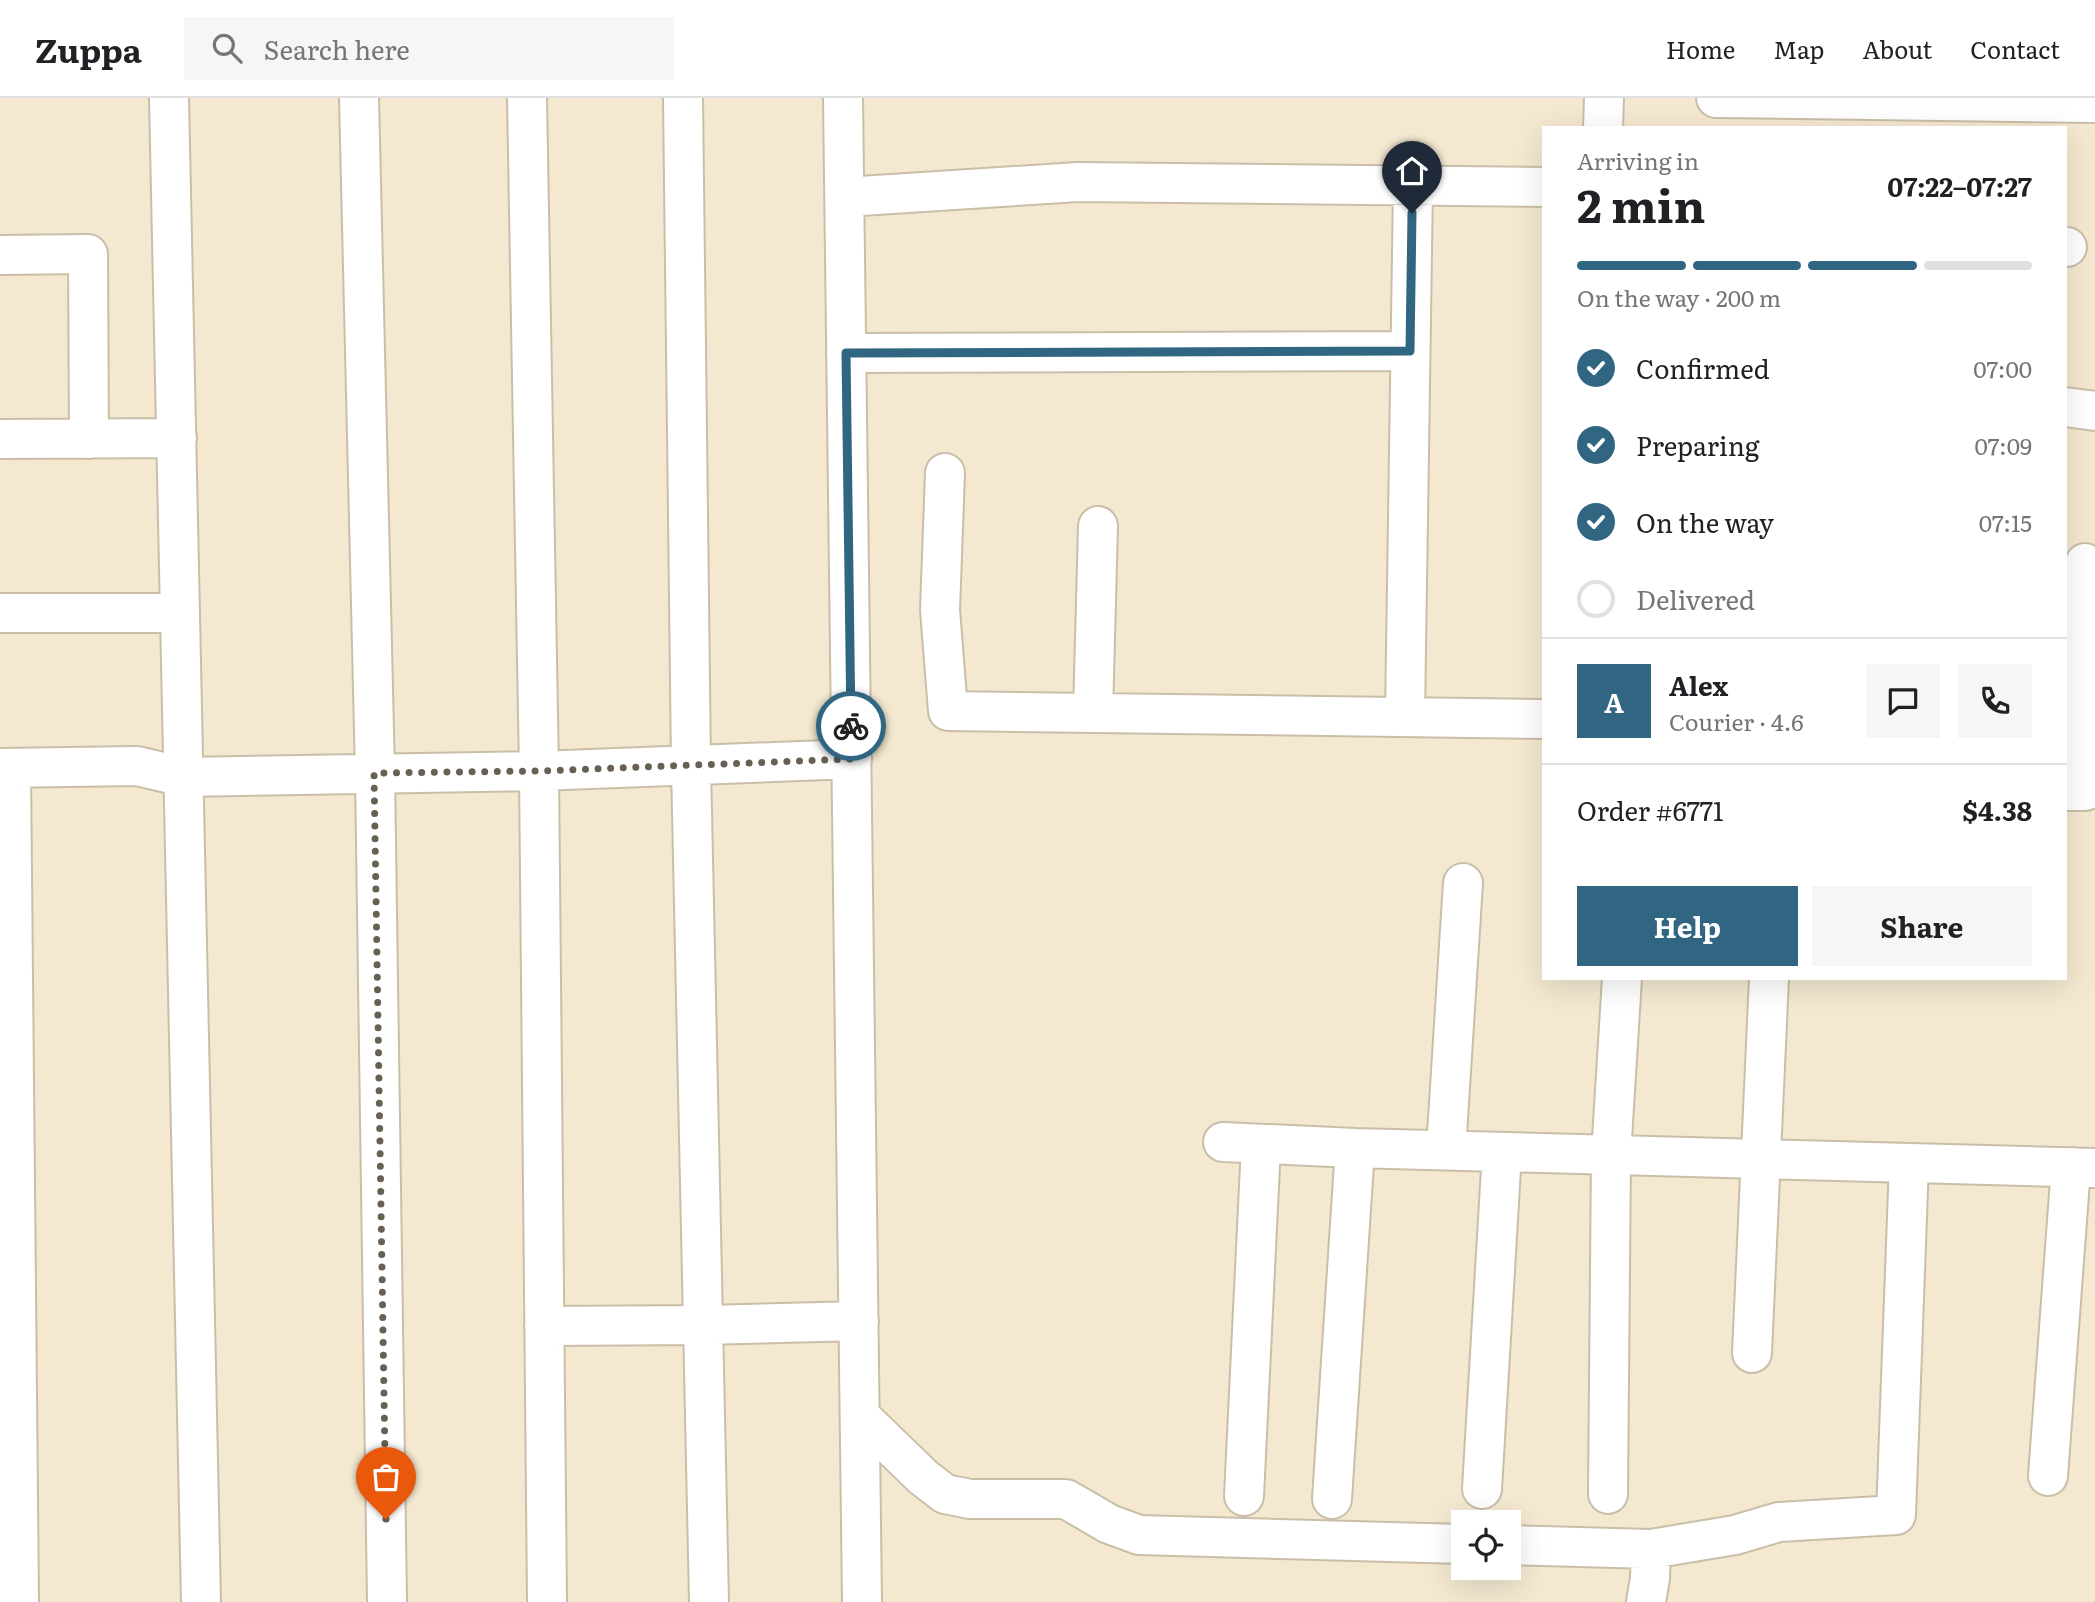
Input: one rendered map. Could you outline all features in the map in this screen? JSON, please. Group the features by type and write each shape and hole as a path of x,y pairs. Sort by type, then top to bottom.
{"street":[{"path":"170,98 201,1602"},
{"path":"359,98 374,773 387,1602"},
{"path":"527,98 539,771 547,1602"},
{"path":"683,98 691,765 709,1602"},
{"path":"843,98 862,1602"},
{"path":"1603,126 1604,98"},
{"path":"1716,98 2095,103"},
{"path":"845,197 1077,182 1542,187"},
{"path":"1405,717 1413,186"},
{"path":"0,255 88,254 89,439"},
{"path":"846,353 1410,351"},
{"path":"2067,407 2095,411"},
{"path":"0,439 177,438"},
{"path":"945,473 940,610 948,712 1542,719"},
{"path":"1093,713 1098,526"},
{"path":"2067,791 2085,791 2085,563"},
{"path":"0,613 180,613"},
{"path":"19,1602 5,768 137,766 184,777 539,771 852,759"},
{"path":"1446,1150 1463,883"},
{"path":"1608,1494 1611,1155 1622,980"},
{"path":"1752,1353 1769,980"},
{"path":"1223,1142 1355,1148 2083,1167 2049,1476"},
{"path":"1244,1496 1261,1145"},
{"path":"1332,1499 1355,1148"},
{"path":"1482,1489 1502,1152"},
{"path":"1521,1545 1651,1549 1735,1535 1779,1522 1896,1516 1909,1163"},
{"path":"544,1326 859,1321"},
{"path":"860,1416 923,1477 945,1493 970,1499 1066,1499 1109,1524 1139,1535 1451,1544"},
{"path":"1646,1602 1651,1549"}],"way so far":[{"path":"386,1519 374,773 539,771 852,759 851,726"}],"route":[{"path":"851,726 846,353 1410,351 1412,213"}]}
